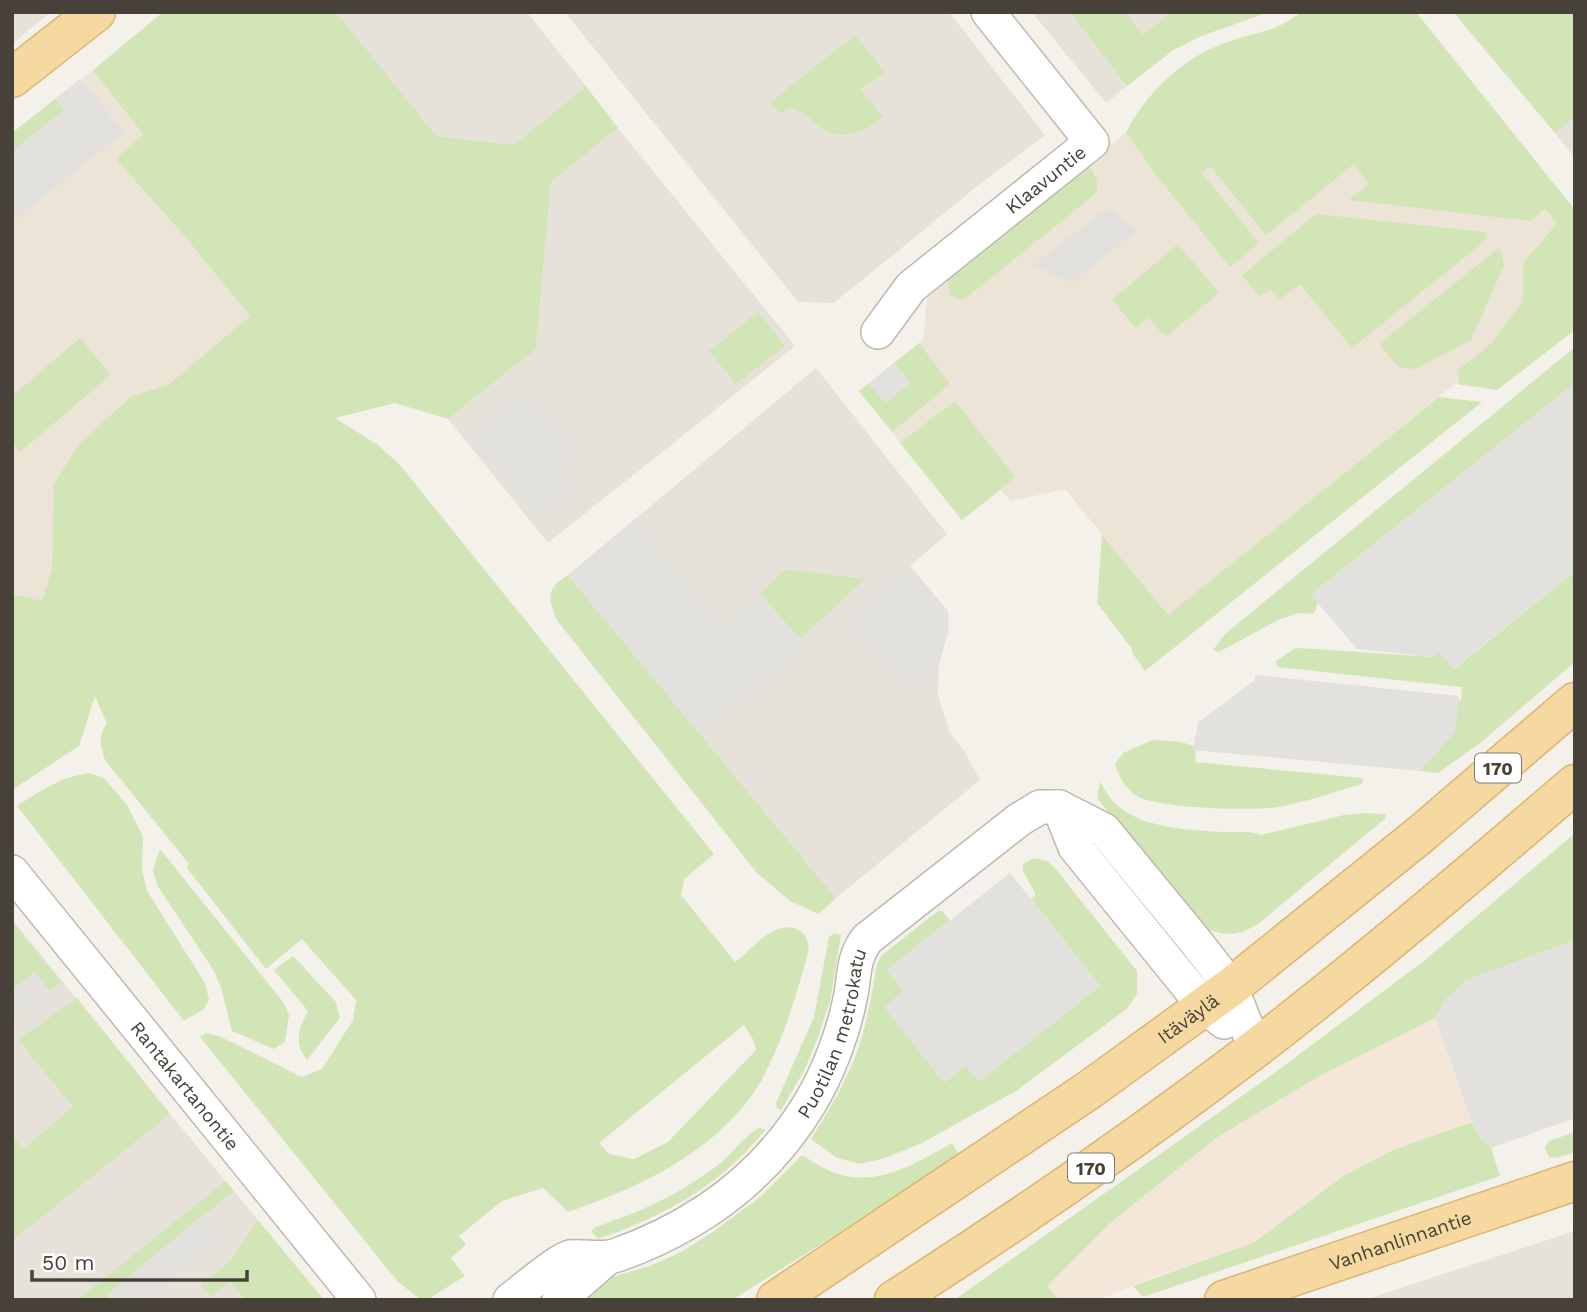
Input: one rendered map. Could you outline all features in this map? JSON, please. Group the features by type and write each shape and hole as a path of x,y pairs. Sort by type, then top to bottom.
{"main road":[{"path":"12,78 96,12"},
{"name":"Itäväylä","path":"776,1300 1090,1090 1218,997 1421,834 1575,702"},
{"name":"170","path":"894,1300 1084,1173 1255,1048 1458,885 1575,784"},
{"name":"Vanhanlinnantie","path":"1224,1300 1575,1181"}],"street":[{"name":"Klaavuntie","path":"878,332 911,287 1092,142 988,12"},
{"name":"Puotilan metrokatu","path":"559,1300 606,1259 679,1229 717,1206 751,1177 797,1122 828,1067 850,999 858,951 862,945 1020,819 1040,807 1059,807 1104,830 1255,1048"},
{"name":"Rantakartanontie","path":"12,872 359,1300"},
{"name":"Puotilan metrokatu","path":"509,1300 567,1257 606,1259"}],"shaded area":[{"path":"12,12 51,12 12,44"},
{"path":"336,12 527,12 586,86 514,145 435,136"},
{"path":"565,12 949,12 1045,135 980,184 834,303 798,302"},
{"path":"1032,12 1221,12 1106,103"},
{"path":"1383,12 1575,244 1575,286 1168,616 1065,489 1011,501 1001,490 962,520 859,391 923,340 928,292 1126,133 1156,175"},
{"path":"93,70 143,136 117,159 250,316 168,385 132,396 54,484 52,568 42,602 12,759 12,133"},
{"path":"80,79 124,132 12,222 12,152 64,110 55,99"},
{"path":"1575,117 1575,158 1555,133"},
{"path":"618,128 795,346 548,543 448,419 536,349 551,182"},
{"path":"1109,208 1137,230 1072,283 1033,265"},
{"path":"894,363 910,384 885,403 869,383"},
{"path":"816,368 947,534 910,566 948,611 949,628 939,665 938,695 950,733 963,749 980,780 836,898 568,575"},
{"path":"1575,383 1575,571 1453,669 1440,652 1432,657 1357,649 1311,595"},
{"path":"527,388 579,453 559,469 576,490 537,521 468,434"},
{"path":"635,519 721,623 760,594 809,648 699,733 568,575"},
{"path":"910,566 948,611 949,628 939,665 908,693 845,619"},
{"path":"1255,675 1459,696 1455,732 1420,771 1193,750 1198,723 1255,680"},
{"path":"1010,873 1100,986 979,1082 966,1066 944,1083 884,1007 903,991 887,970"},
{"path":"12,919 170,1114 324,1300 12,1300"},
{"path":"1575,940 1575,1118 1491,1148 1479,1136 1472,1122 1435,1018 1446,999 1465,981"},
{"path":"35,972 50,991 12,1021 12,990"},
{"path":"1435,1018 1472,1122 1393,1150 1345,1175 1255,1242 1151,1278 1099,1300 1059,1300 1046,1287 1109,1224 1219,1136 1318,1077"},
{"path":"204,1214 222,1236 146,1300 115,1300 109,1293"},
{"path":"1575,1231 1575,1300 1364,1300"}],"green space":[{"path":"163,12 336,12 436,136 514,145 586,86 618,128 551,182 536,349 448,419 395,403 335,418 378,445 400,465 714,854 684,879 681,895 735,962 765,936 782,928 791,927 802,933 807,939 809,950 789,1017 769,1065 744,1105 724,1127 702,1146 650,1178 568,1212 543,1188 502,1201 459,1236 466,1245 451,1258 465,1276 430,1298 420,1299 398,1282 200,1037 206,1033 219,1036 302,1077 322,1069 353,1020 356,1000 302,939 266,969 186,867 189,864 105,760 101,737 107,724 95,696 79,746 12,790 12,594 42,601 52,568 54,484 80,443 132,396 168,385 250,316 116,159 143,135 93,70","holes":["744,1025 756,1050 668,1142 634,1159 609,1154 599,1143"]},
{"path":"1070,12 1125,12 1143,35 1172,12 1269,12 1199,37 1172,51 1127,86"},
{"path":"1301,12 1416,12 1575,210 1575,330 1497,390 1456,384 1459,381 1457,371 1492,343 1523,301 1523,265 1557,223 1545,209 1530,221 1349,200 1369,184 1354,164 1266,235 1210,166 1202,173 1259,243 1230,267 1126,133 1155,91 1194,58 1235,40 1275,28"},
{"path":"1453,12 1575,12 1575,117 1555,133"},
{"path":"855,35 885,72 860,90 884,117 862,130 837,135 829,133 794,109 789,108 781,114 770,102"},
{"path":"55,99 64,110 12,152 12,133"},
{"path":"1088,164 1097,183 1094,195 966,298 961,300 950,295 947,277"},
{"path":"1316,214 1485,232 1487,236 1486,240 1352,348 1300,284 1280,299 1270,289 1260,297 1242,275"},
{"path":"1178,244 1219,293 1168,335 1163,334 1148,318 1136,328 1112,300"},
{"path":"1500,247 1504,265 1471,340 1415,369 1398,367 1379,344"},
{"path":"758,312 785,346 736,384 709,351"},
{"path":"80,338 111,375 20,452 12,443 12,396"},
{"path":"919,343 950,384 892,432 859,391 869,383 885,403 910,383 894,363"},
{"path":"1575,347 1575,383 1312,594 1318,603 1314,614 1299,613 1278,620 1219,652 1213,650 1225,634"},
{"path":"1439,397 1482,402 1145,671 1097,603 1102,535 1168,615"},
{"path":"955,401 1015,477 962,520 900,443"},
{"path":"785,569 865,579 800,639 760,594"},
{"path":"1575,571 1575,662 1479,744 1438,773 1420,771 1454,732 1462,687 1277,667 1276,661 1294,649 1301,648 1432,657 1439,652 1454,669"},
{"path":"568,575 836,898 819,914 790,901 757,873 556,619 550,599 552,589"},
{"path":"1153,740 1194,746 1195,762 1363,778 1362,784 1278,807 1227,809 1146,800 1131,792 1122,781 1115,764 1123,753"},
{"path":"89,773 104,778 127,805 143,836 142,869 147,891 205,983 209,1000 204,1009 184,1021 17,806 60,781"},
{"path":"1100,782 1114,802 1139,819 1182,829 1261,835 1344,815 1385,814 1386,818 1258,924 1239,933 1221,933 1212,931 1188,913 1097,798"},
{"path":"1575,833 1575,940 1465,981 1446,999 1435,1018 1318,1077 1219,1136 1109,1224 1047,1286 1059,1300 954,1300 1273,1074 1425,960"},
{"path":"160,849 284,1003 289,1015 285,1042 274,1049 232,1031 214,971 157,885 153,869"},
{"path":"1034,858 1047,861 1054,867 1137,971 1137,994 1128,1008 1016,1091 920,1144 861,1164 837,1158 811,1139 855,1058 866,1021 877,964 882,955 938,911 942,911 950,920 887,970 979,1081 1100,986 1031,899 1035,893 1023,871 1023,864"},
{"path":"12,922 61,982 50,991 34,972 12,990"},
{"path":"834,933 841,935 830,1001 804,1071 781,1110 776,1103 814,1017 829,937"},
{"path":"293,956 336,1002 340,1018 307,1060 300,1048 299,1036 308,1011 274,970"},
{"path":"77,998 170,1114 12,1241 12,1135 23,1149 73,1107 18,1040"},
{"path":"1472,1122 1479,1136 1491,1148 1500,1176 1143,1297 1133,1286 1255,1242 1345,1175 1393,1150"},
{"path":"759,1128 766,1129 749,1149 711,1182 690,1196 646,1220 598,1239 591,1231 685,1187 720,1163"},
{"path":"1575,1132 1575,1152 1557,1158 1549,1157 1545,1148 1549,1141"},
{"path":"952,1143 960,1157 732,1300 571,1300 601,1280 650,1266 683,1251 759,1198 802,1155 835,1173 866,1177 896,1171"},
{"path":"226,1181 234,1191 109,1293 106,1300 77,1300"},
{"path":"258,1220 324,1300 246,1300 230,1281 211,1297 201,1285 228,1263"}]}
